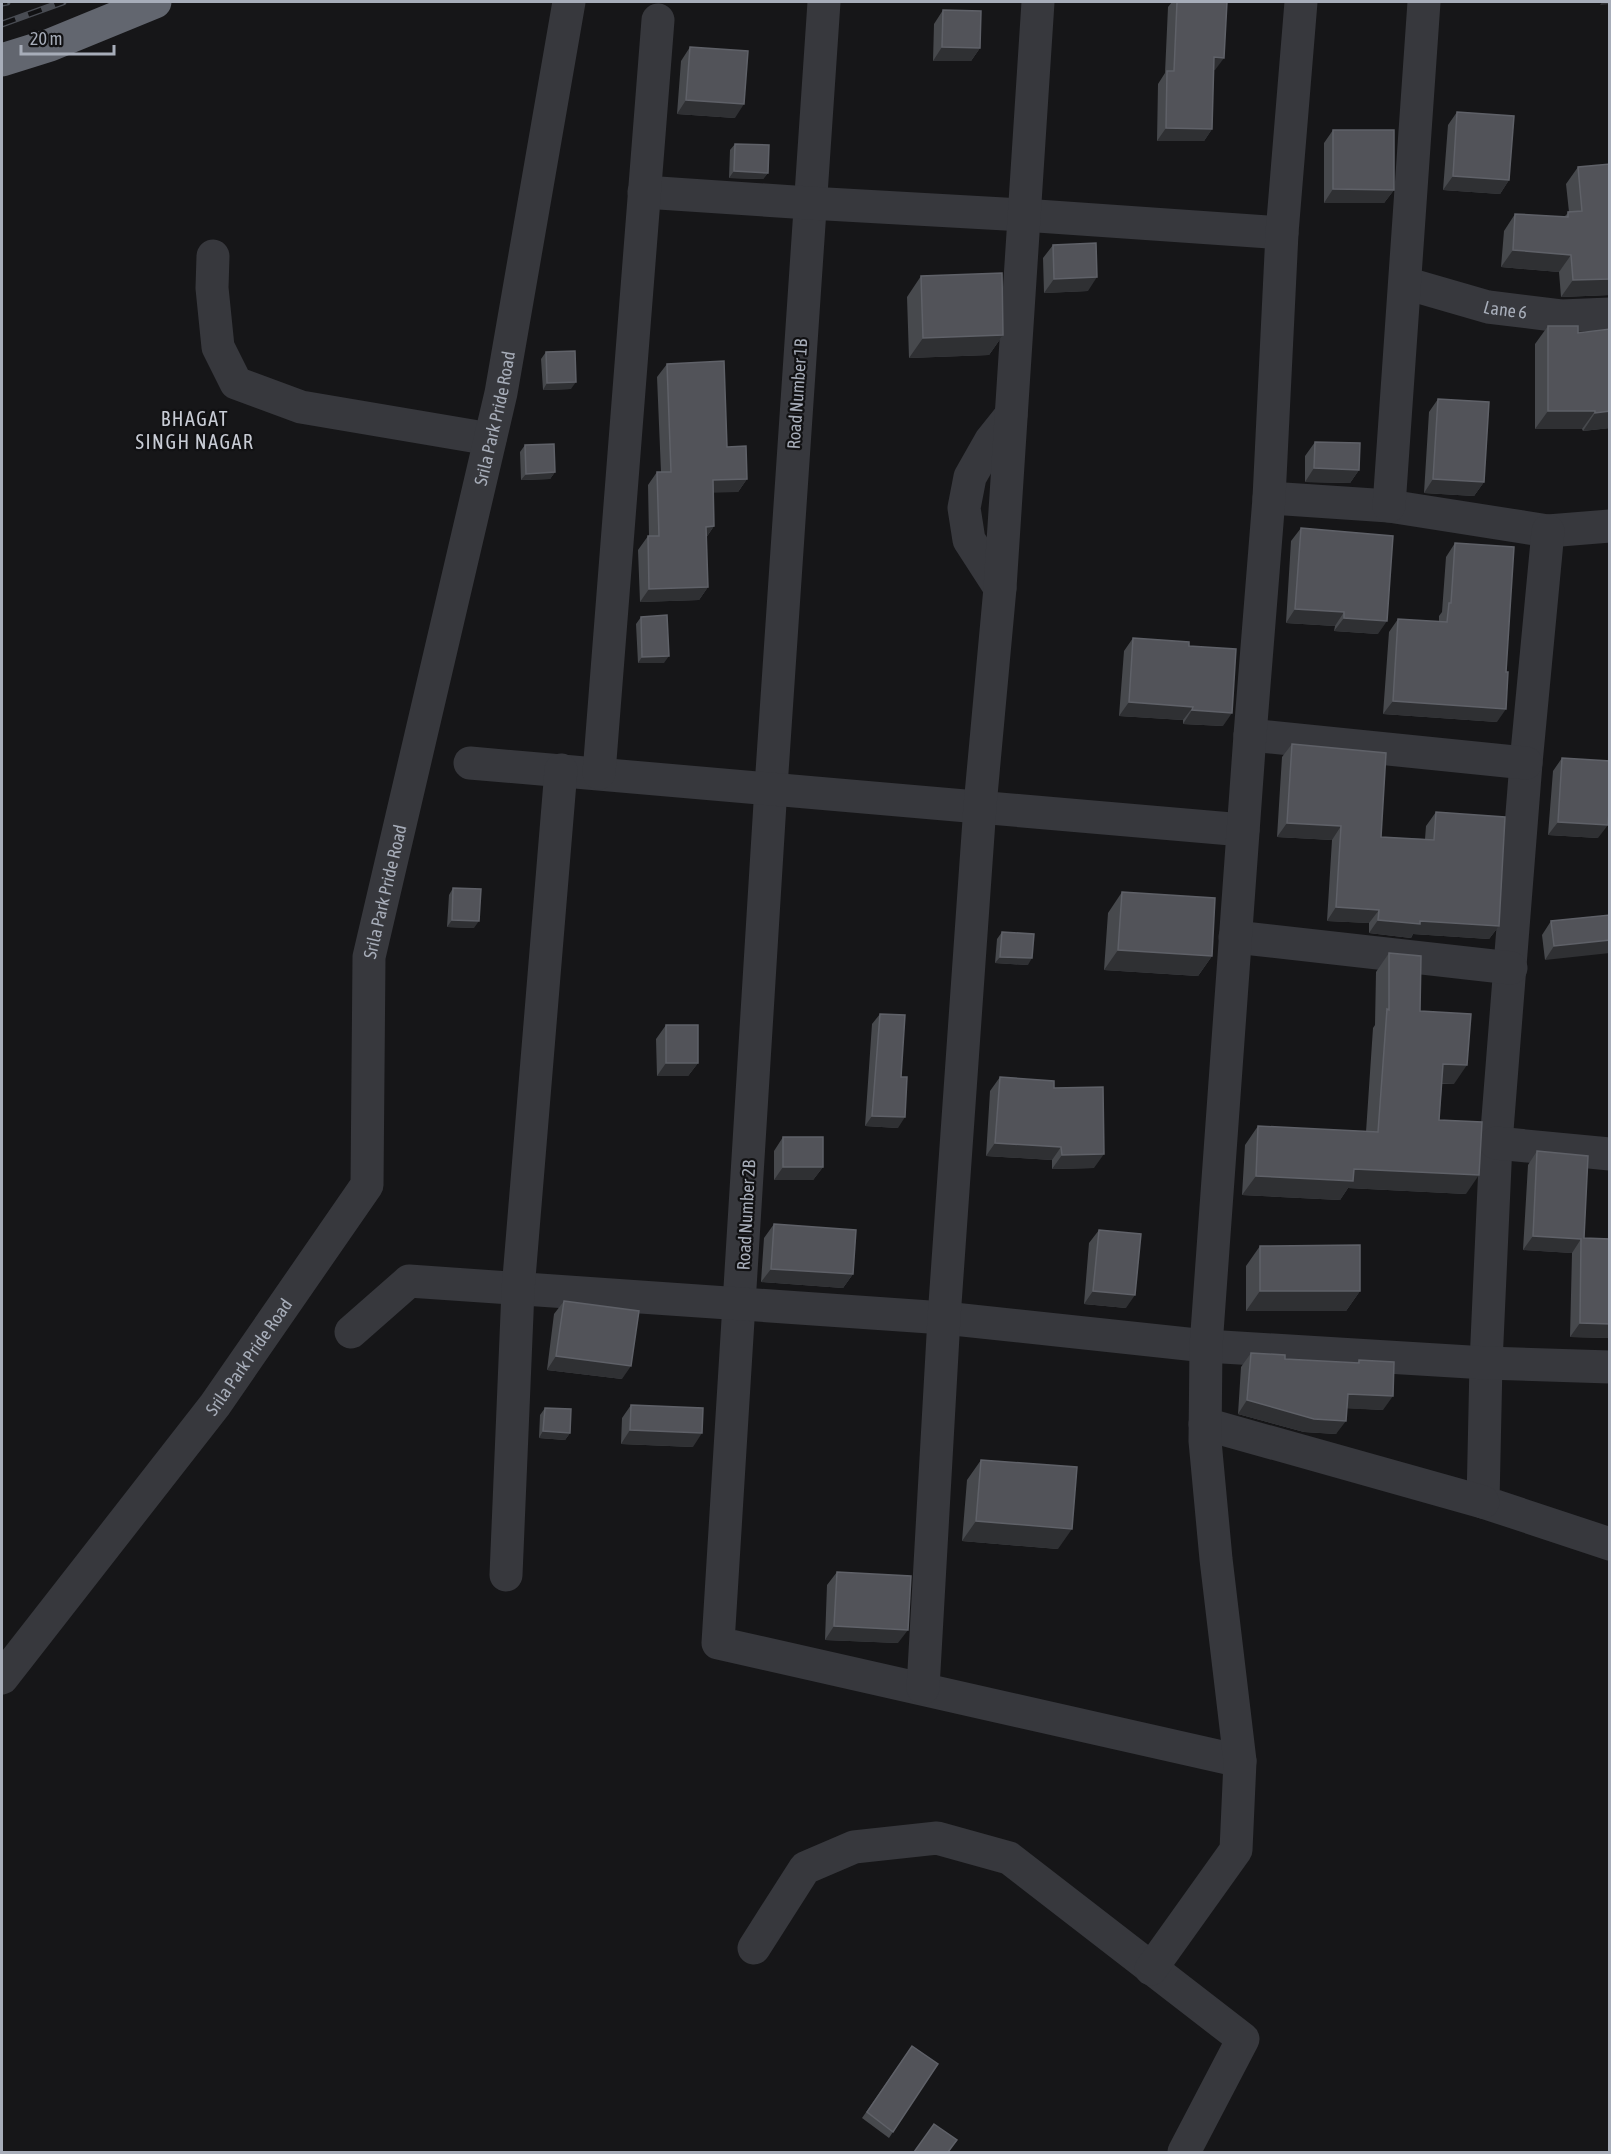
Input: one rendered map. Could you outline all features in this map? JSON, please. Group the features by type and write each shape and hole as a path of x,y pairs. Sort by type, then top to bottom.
{"highway":[{"path":"2,60 50,45 155,2"}],"street":[{"name":"Srila Park Pride Road","path":"2,1678 215,1405 367,1185 369,957 501,393 569,2"},
{"name":"Road Number 1B","path":"771,787 824,2"},
{"path":"1038,2 1011,415 991,440 970,477 964,508 969,540 1000,588 980,806 944,1318 923,1688 1240,1761"},
{"path":"1151,1969 1236,1850 1240,1761 1216,1559 1205,1441 1206,1346 1269,498 1282,233 1301,2"},
{"path":"1389,506 1424,2"},
{"path":"599,773 658,20"},
{"path":"644,192 1023,214 1282,233"},
{"path":"213,256 212,288 218,347 236,383 301,407 490,440"},
{"name":"Lane 6","path":"1405,283 1488,307 1561,316 1610,314"},
{"path":"1269,498 1389,506 1548,531 1610,526"},
{"path":"1483,1502 1486,1363 1497,1143 1526,763 1548,531"},
{"path":"1250,735 1526,763"},
{"path":"470,763 771,787 1243,830"},
{"path":"506,1575 518,1290 561,770"},
{"name":"Road Number 2B","path":"771,787 718,1643 923,1688"},
{"path":"1235,938 1511,968"},
{"path":"1497,1143 1610,1154"},
{"path":"351,1332 409,1281 944,1318 1206,1346 1486,1363 1610,1367"},
{"path":"1205,1424 1483,1502 1610,1544"},
{"path":"754,1948 805,1868 854,1847 937,1838 1009,1858 1243,2039 1184,2152"}],"building":[{"path":"1177,2 1227,2 1224,58 1214,57 1212,129 1166,128 1167,71 1174,71"},
{"path":"943,10 981,11 980,48 942,47"},
{"path":"690,47 748,51 744,104 686,100"},
{"path":"1457,112 1514,116 1509,180 1453,176"},
{"path":"1333,130 1394,130 1394,190 1333,189"},
{"path":"735,144 769,145 768,173 734,171"},
{"path":"1610,164 1610,279 1573,280 1571,255 1513,250 1515,214 1568,217 1568,212 1582,211 1578,167"},
{"path":"1096,243 1097,277 1054,279 1053,245"},
{"path":"1002,273 1003,335 923,338 921,276"},
{"path":"1548,326 1578,326 1578,333 1610,329 1610,411 1595,413 1595,411 1548,411"},
{"path":"575,351 576,382 547,383 546,352"},
{"path":"724,361 727,447 746,446 747,479 713,480 714,526 706,527 708,587 649,589 648,536 659,536 657,472 671,472 667,364"},
{"path":"1438,399 1489,402 1484,482 1433,479"},
{"path":"1315,442 1360,443 1359,470 1314,468"},
{"path":"554,444 555,472 526,474 525,445"},
{"path":"1301,528 1393,536 1387,621 1344,618 1344,612 1295,609"},
{"path":"1455,543 1514,547 1506,672 1508,672 1506,709 1393,701 1398,619 1447,622 1449,603 1451,603"},
{"path":"667,615 669,656 642,657 641,617"},
{"path":"1133,638 1189,642 1189,646 1236,649 1232,713 1192,710 1193,707 1129,702"},
{"path":"1292,744 1386,753 1381,837 1434,840 1436,812 1505,817 1499,926 1420,921 1420,924 1378,920 1379,910 1336,907 1341,826 1287,823"},
{"path":"1562,758 1610,761 1608,825 1558,822"},
{"path":"453,888 481,889 479,921 452,920"},
{"path":"1122,892 1215,898 1212,956 1118,950"},
{"path":"1610,915 1610,940 1554,946 1551,921"},
{"path":"1002,932 1034,934 1032,958 1000,957"},
{"path":"1389,953 1421,956 1420,1011 1471,1014 1467,1065 1443,1064 1439,1120 1482,1122 1479,1175 1354,1169 1353,1181 1256,1176 1258,1126 1378,1132 1387,1009 1389,1010"},
{"path":"880,1014 905,1015 901,1077 907,1077 905,1117 872,1116"},
{"path":"666,1025 698,1025 698,1063 666,1063"},
{"path":"1000,1077 1054,1081 1054,1088 1103,1087 1104,1154 1062,1155 1061,1147 995,1143"},
{"path":"783,1137 823,1137 823,1167 783,1167"},
{"path":"1537,1151 1588,1156 1584,1238 1610,1239 1610,1324 1580,1323 1581,1239 1533,1236"},
{"path":"774,1224 856,1230 853,1274 771,1269"},
{"path":"1099,1230 1141,1234 1135,1295 1093,1291"},
{"path":"1360,1245 1360,1291 1260,1291 1260,1246"},
{"path":"564,1301 639,1311 631,1366 556,1356"},
{"path":"1251,1353 1285,1355 1285,1359 1359,1363 1359,1360 1394,1362 1393,1396 1348,1394 1346,1421 1314,1419 1247,1400"},
{"path":"631,1405 703,1408 702,1433 630,1430"},
{"path":"545,1408 571,1409 570,1433 543,1431"},
{"path":"981,1460 1077,1467 1072,1529 976,1521"},
{"path":"837,1572 911,1576 908,1630 834,1626"},
{"path":"912,2046 938,2064 893,2132 867,2112"},
{"path":"934,2124 957,2140 948,2152 914,2152"}],"railway":[{"path":"2,3 7,2"},
{"path":"2,24 63,2"}],"district":[{"name":"BHAGAT SINGH NAGAR","path":"195,430"}]}
